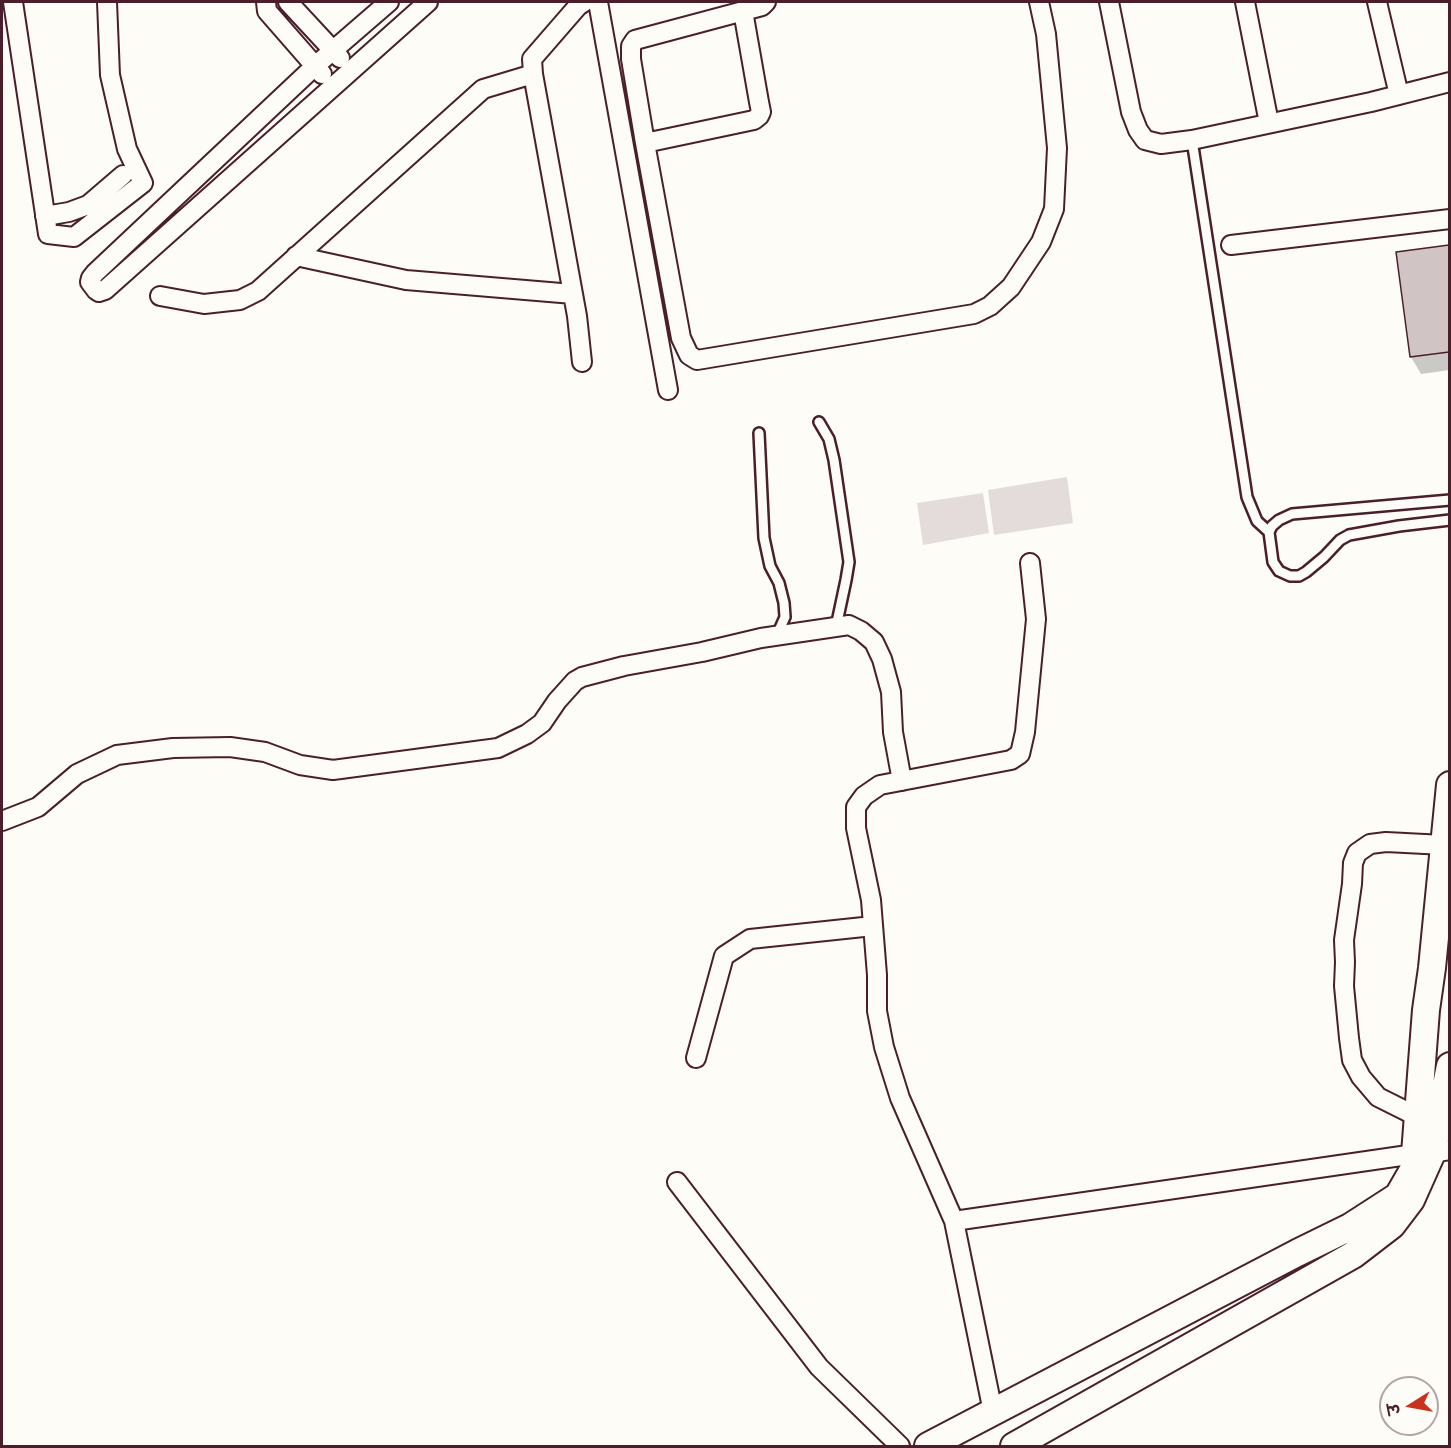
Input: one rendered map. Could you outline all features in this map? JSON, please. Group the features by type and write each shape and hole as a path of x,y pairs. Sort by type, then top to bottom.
{"street":[{"path":"13,2 48,234 74,237 143,183 127,149 110,75 107,2"},
{"path":"266,2 267,12 333,86"},
{"path":"288,2 351,70"},
{"path":"389,2 315,66 96,273 91,278 91,285 99,292 105,290 428,2"},
{"path":"582,362 578,316 532,59 584,2"},
{"path":"598,2 668,390"},
{"path":"766,2 762,6 635,40 632,46 631,59 645,143 681,338 689,355 697,360 974,314 990,306 1011,287 1041,242 1054,208 1057,148 1046,34 1039,2"},
{"path":"1109,2 1131,112 1145,140 1161,144 1192,140 1449,82"},
{"path":"1245,2 1269,123"},
{"path":"1377,2 1399,95"},
{"path":"645,143 754,120 759,116 761,112 743,11"},
{"path":"160,296 204,304 240,300 258,291 483,89 533,74"},
{"path":"45,216 69,212 88,205 123,174"},
{"path":"1231,245 1449,219"},
{"path":"296,256 406,280 573,294"},
{"path":"993,1412 954,1221 900,1098 884,1047 877,1011 877,975 871,900 856,828 856,807 864,796 880,785 1011,760 1020,754 1025,732 1036,619 1030,563"},
{"path":"2,821 38,807 77,774 117,755 172,748 230,747 265,752 300,765 333,770 498,748 527,734 542,723 557,701 582,676 761,638 849,625 874,642 882,659 891,692 893,732 902,781"},
{"path":"1432,1152 1418,1117 1426,1010 1449,785"},
{"path":"1418,1117 1378,1096 1361,1077 1352,1060 1344,986 1344,940 1353,863 1357,853 1370,844 1386,842 1443,845"},
{"path":"696,1058 724,956 750,939 873,926"},
{"path":"1014,1446 1353,1255 1392,1225 1411,1200 1432,1152 1449,1066"},
{"path":"954,1221 1432,1152"},
{"path":"928,1446 1350,1227 1398,1196 1413,1170 1432,1152"},
{"path":"678,1182 819,1367 900,1446"}],"lane":[{"path":"1192,140 1248,497 1257,521 1269,532"},
{"path":"819,422 828,439 834,460 849,562 836,627"},
{"path":"759,433 764,537 770,566 779,584 784,603 785,617 777,636"},
{"path":"1449,500 1292,514 1278,520 1269,532 1273,562 1279,571 1290,576 1299,576 1340,540 1349,535 1449,520"}],"shaded area":[{"path":"1067,477 1073,523 994,535 988,490"},
{"path":"983,493 989,533 923,545 917,503"}],"building":[{"path":"1449,245 1449,352 1410,357 1396,252"}]}
